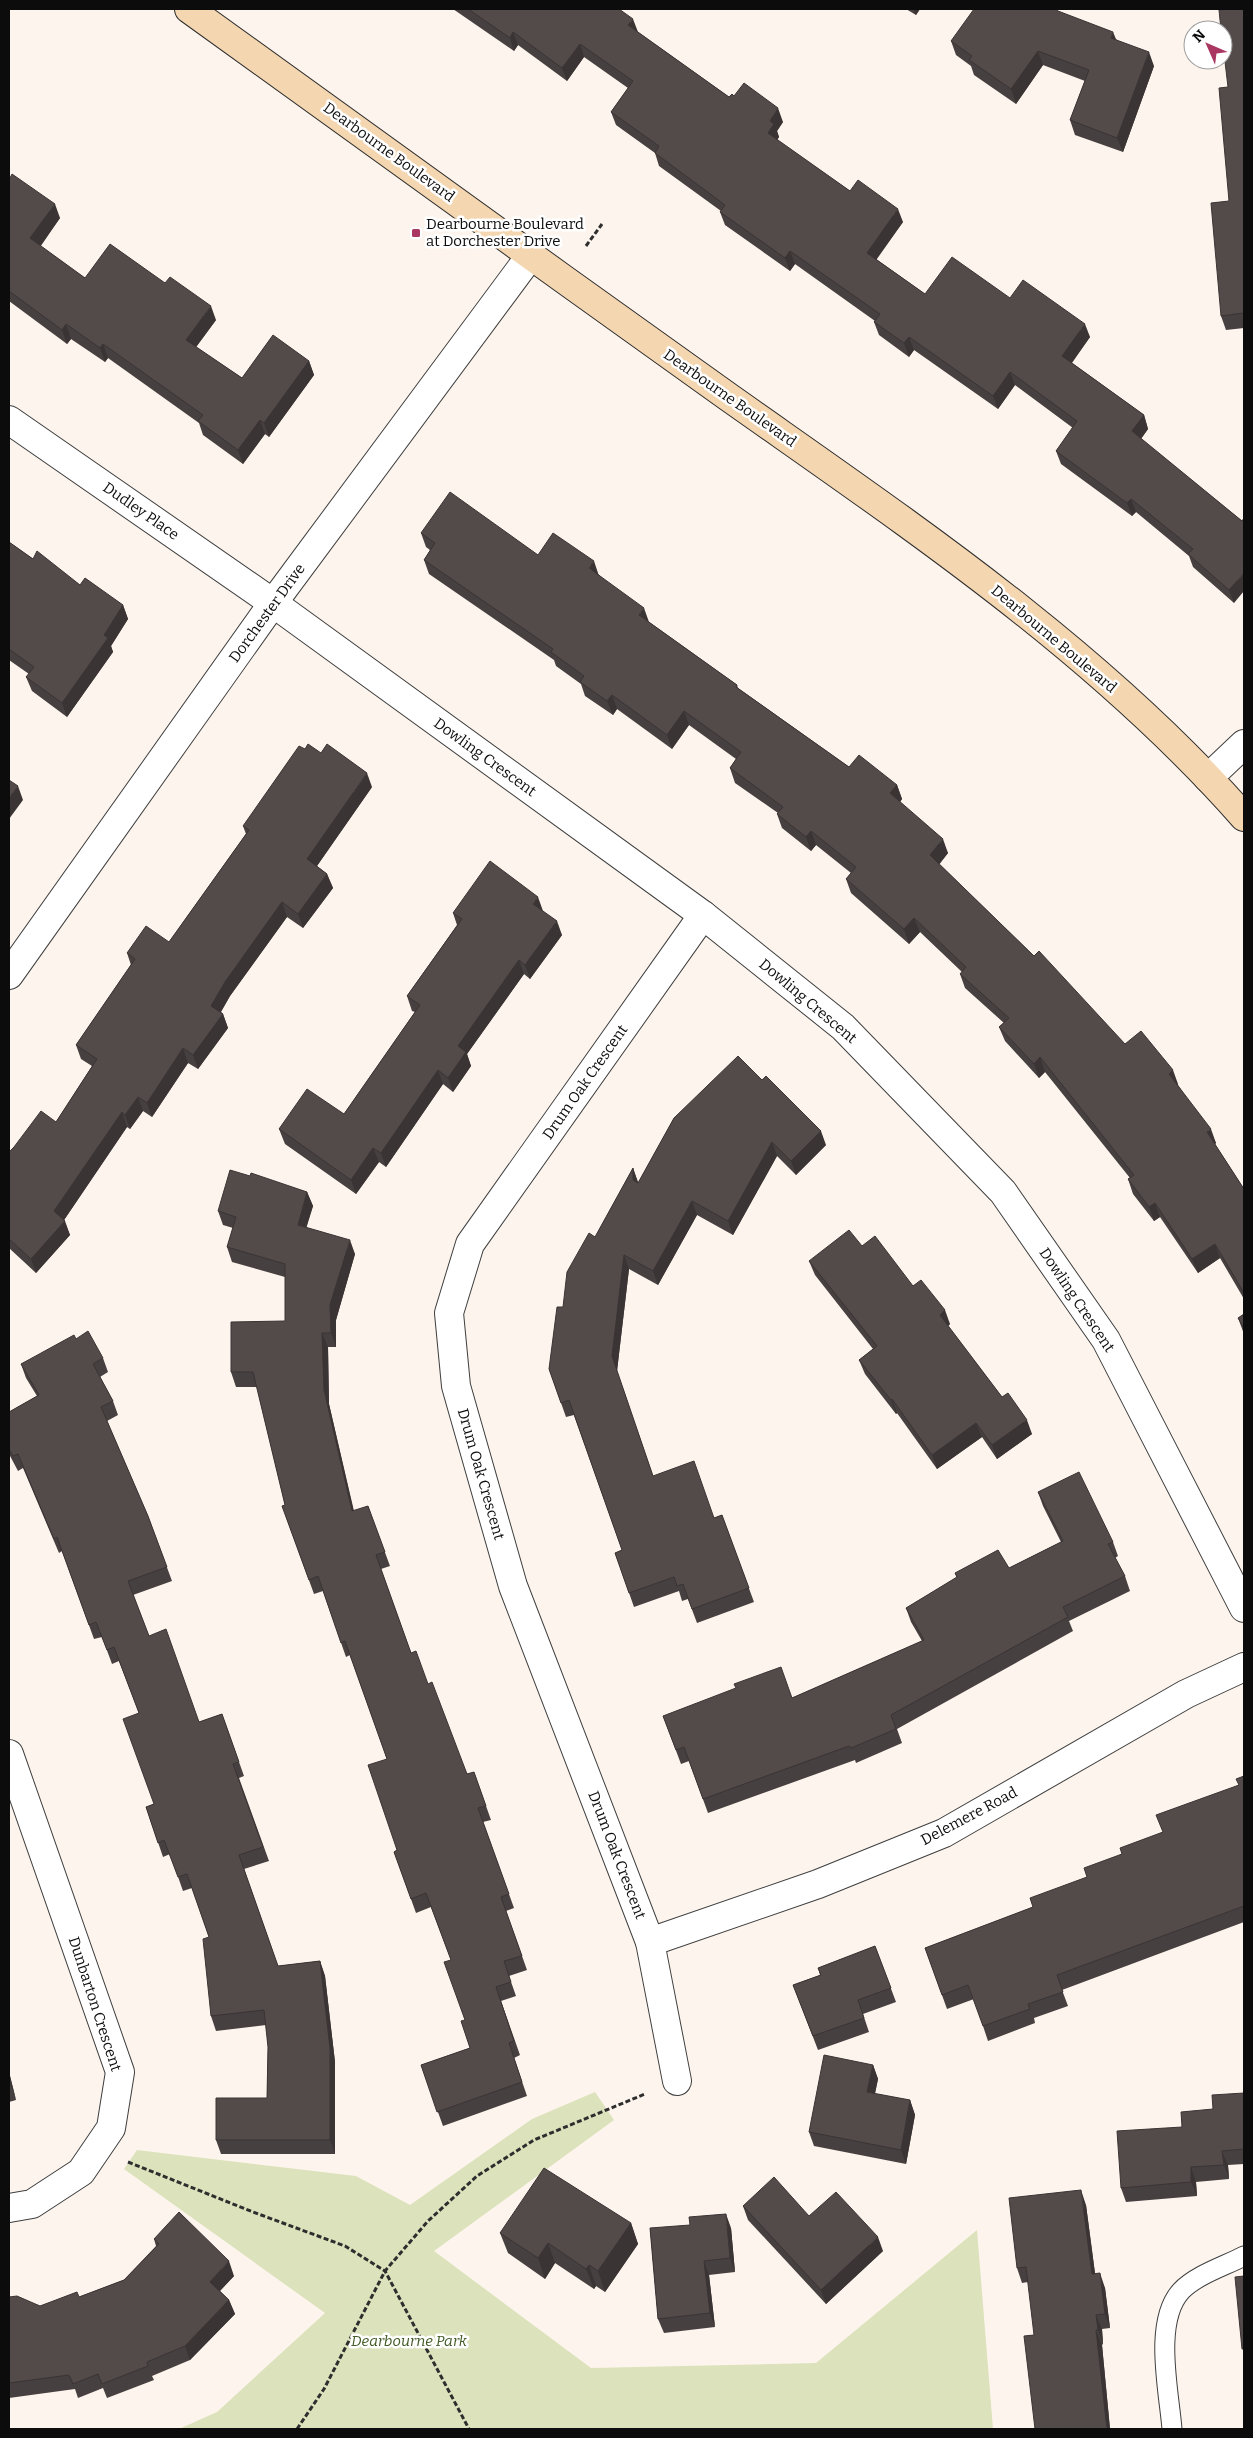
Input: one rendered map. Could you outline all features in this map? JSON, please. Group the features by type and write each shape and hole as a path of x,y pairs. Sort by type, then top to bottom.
{"street":[{"name":"Dearbourne Boulevard","path":"189,9 869,497 1011,602 1075,653 1208,778 1244,817"},
{"name":"Dorchester Drive","path":"9,975 273,603 531,255"},
{"name":"Dudley Place","path":"9,420 273,603"},
{"name":"Dowling Crescent","path":"273,603 703,915 844,1027 1003,1192 1106,1340 1244,1608"},
{"path":"1208,778 1244,744"},
{"name":"Drum Oak Crescent","path":"677,2081 650,1942 513,1586 456,1386 449,1313 470,1244 703,915"},
{"name":"Delemere Road","path":"650,1942 818,1884 944,1833 1186,1694 1244,1667"},
{"name":"Dunbarton Crescent","path":"9,1754 120,2072 111,2128 82,2172 32,2204 9,2208"}],"lane":[{"path":"1172,2429 1164,2332 1169,2312 1181,2291 1197,2280 1244,2256"}],"path":[{"path":"586,246 602,224"},
{"path":"297,2429 324,2389 386,2271 428,2221 477,2176 534,2140 677,2081"},
{"path":"98,2150 253,2212 345,2246 386,2271 469,2429"}],"green space":[{"name":"Dearbourne Park","path":"595,2092 614,2120 434,2251 591,2368 816,2363 977,2230 993,2429 179,2429 217,2412 325,2313 124,2169 137,2150 356,2176 410,2205 532,2119"}],"building":[{"path":"468,9 619,9 633,19 628,25 729,97 732,94 734,96 744,83 778,108 770,121 774,124 768,133 850,191 858,180 898,209 867,253 925,294 952,257 1010,298 1023,280 1085,324 1062,356 1144,415 1132,431 1242,521 1244,518 1244,573 1229,590 1188,554 1193,549 1131,499 1127,503 1056,451 1077,421 1010,372 993,396 909,337 904,343 874,322 880,314 790,251 785,258 720,212 725,205 655,153 659,146 611,112 633,81 580,44 562,68 513,32 510,38"},
{"path":"974,9 1055,9 1113,32 1111,38 1149,52 1117,138 1070,120 1089,70 1038,51 1011,89 969,60 972,56 951,41"},
{"path":"1244,9 1244,313 1221,316 1211,203 1229,201 1219,88 1228,87 1226,70 1233,70 1233,20 1220,20 1219,10"},
{"path":"12,174 55,204 30,238 85,278 110,244 165,283 170,277 211,306 186,340 242,378 273,335 309,361 264,423 260,420 238,450 198,421 203,415 103,344 100,348 66,324 62,330 9,291 9,180"},
{"path":"450,492 538,555 553,533 594,561 589,568 644,608 639,615 737,685 736,687 849,767 859,755 897,785 890,793 943,839 930,855 1034,956 1039,951 1125,1044 1141,1031 1173,1070 1169,1074 1211,1129 1207,1132 1244,1189 1244,1293 1215,1244 1192,1259 1155,1203 1149,1207 1128,1179 1134,1175 1040,1057 1034,1064 999,1027 1009,1018 960,974 966,967 914,918 904,929 846,879 856,867 811,831 806,837 777,814 783,807 730,768 741,752 684,711 667,735 612,695 607,701 580,682 584,676 551,652 553,649 424,560 435,543 421,533"},
{"path":"9,542 33,559 37,551 80,585 85,578 123,605 104,635 108,638 62,703 26,677 34,667 9,649"},
{"path":"308,744 321,753 327,744 367,773 307,859 327,874 298,914 282,902 225,982 211,1006 223,1014 193,1055 183,1048 147,1103 138,1097 125,1115 122,1112 54,1211 65,1221 31,1259 9,1239 9,1152 41,1111 56,1122 97,1059 76,1045 135,959 127,953 146,926 169,942 249,830 243,826 299,746 305,749"},
{"path":"9,780 18,786 9,798"},
{"path":"490,861 538,897 533,904 557,921 525,965 519,960 458,1046 466,1052 448,1078 438,1070 381,1153 373,1148 351,1180 279,1129 307,1089 344,1114 420,1005 407,996 462,919 453,913"},
{"path":"738,1056 762,1080 766,1076 821,1131 791,1161 772,1142 728,1221 692,1201 653,1271 624,1255 612,1356 653,1476 694,1461 714,1518 722,1515 749,1588 692,1609 683,1584 677,1586 674,1577 629,1593 615,1553 622,1550 569,1400 561,1403 549,1369 557,1307 563,1307 567,1272 589,1233 595,1237 633,1168 633,1180 638,1183 674,1118"},
{"path":"230,1170 250,1176 251,1173 307,1192 298,1225 350,1240 330,1305 331,1333 322,1333 324,1390 352,1511 368,1506 385,1552 376,1555 411,1653 416,1651 428,1684 432,1682 467,1774 474,1772 486,1806 478,1808 509,1894 501,1897 522,1956 504,1961 511,1982 496,1987 514,2041 509,2043 522,2082 437,2112 421,2065 470,2048 461,2021 465,2020 444,1962 451,1960 426,1893 411,1899 394,1852 397,1850 368,1765 387,1759 345,1641 341,1643 318,1576 309,1580 282,1506 285,1505 253,1372 231,1372 231,1322 285,1321 285,1264 227,1247 236,1217 218,1211"},
{"path":"849,1230 862,1246 875,1236 913,1286 921,1280 945,1310 940,1315 1002,1397 1008,1393 1027,1420 992,1445 976,1423 932,1455 892,1399 859,1360 877,1346 809,1261"},
{"path":"1244,1314 1244,1328 1238,1318"},
{"path":"88,1331 103,1358 93,1364 113,1401 101,1407 148,1516 167,1567 128,1581 149,1636 166,1629 199,1722 222,1714 239,1762 233,1764 263,1847 239,1855 278,1966 320,1961 330,2048 330,2140 216,2140 216,2098 267,2098 268,2047 264,2010 211,2016 203,1939 209,1937 187,1874 178,1877 164,1840 158,1843 146,1807 154,1804 123,1719 139,1713 114,1647 107,1650 96,1622 89,1625 57,1537 54,1539 18,1454 13,1456 9,1449 9,1412 39,1395 21,1364 74,1335 76,1339"},
{"path":"1079,1472 1113,1542 1108,1544 1125,1576 1063,1607 1068,1617 891,1715 896,1729 851,1748 849,1746 703,1799 684,1747 676,1750 663,1716 736,1688 734,1684 781,1667 792,1698 924,1640 906,1608 957,1577 955,1573 998,1550 1009,1568 1063,1541 1038,1492"},
{"path":"1244,1776 1244,1906 1057,1975 1063,1992 1028,2004 1030,2009 983,2026 968,1985 942,1995 925,1948 1033,1907 1030,1898 1087,1877 1084,1868 1122,1854 1120,1848 1163,1832 1156,1815 1239,1785 1236,1779"},
{"path":"875,1946 891,1988 858,2000 864,2018 813,2036 793,1985 821,1975 818,1968"},
{"path":"824,2055 873,2065 867,2092 910,2100 901,2150 809,2132"},
{"path":"1244,2093 1244,2149 1222,2151 1224,2165 1191,2167 1191,2182 1121,2188 1117,2131 1182,2127 1181,2112 1213,2109 1212,2095"},
{"path":"544,2168 631,2223 598,2271 589,2265 586,2269 548,2243 538,2258 500,2233"},
{"path":"774,2177 809,2216 836,2192 878,2237 821,2290 743,2206"},
{"path":"1081,2190 1092,2274 1100,2273 1105,2314 1096,2315 1098,2330 1096,2330 1107,2429 1035,2429 1024,2336 1034,2335 1026,2267 1017,2268 1009,2198"},
{"path":"179,2212 229,2261 210,2282 229,2300 185,2346 147,2362 148,2366 102,2384 98,2374 73,2384 69,2375 9,2383 9,2297 17,2296 40,2306 77,2292 79,2297 124,2280 159,2244 154,2239"},
{"path":"726,2214 730,2258 704,2261 710,2313 658,2319 650,2228 690,2225 689,2217"},
{"path":"1244,2276 1244,2349 1242,2349 1235,2277"}],"place":[{"name":"Dearbourne Boulevard at Dorchester Drive","path":"416,233"}]}
